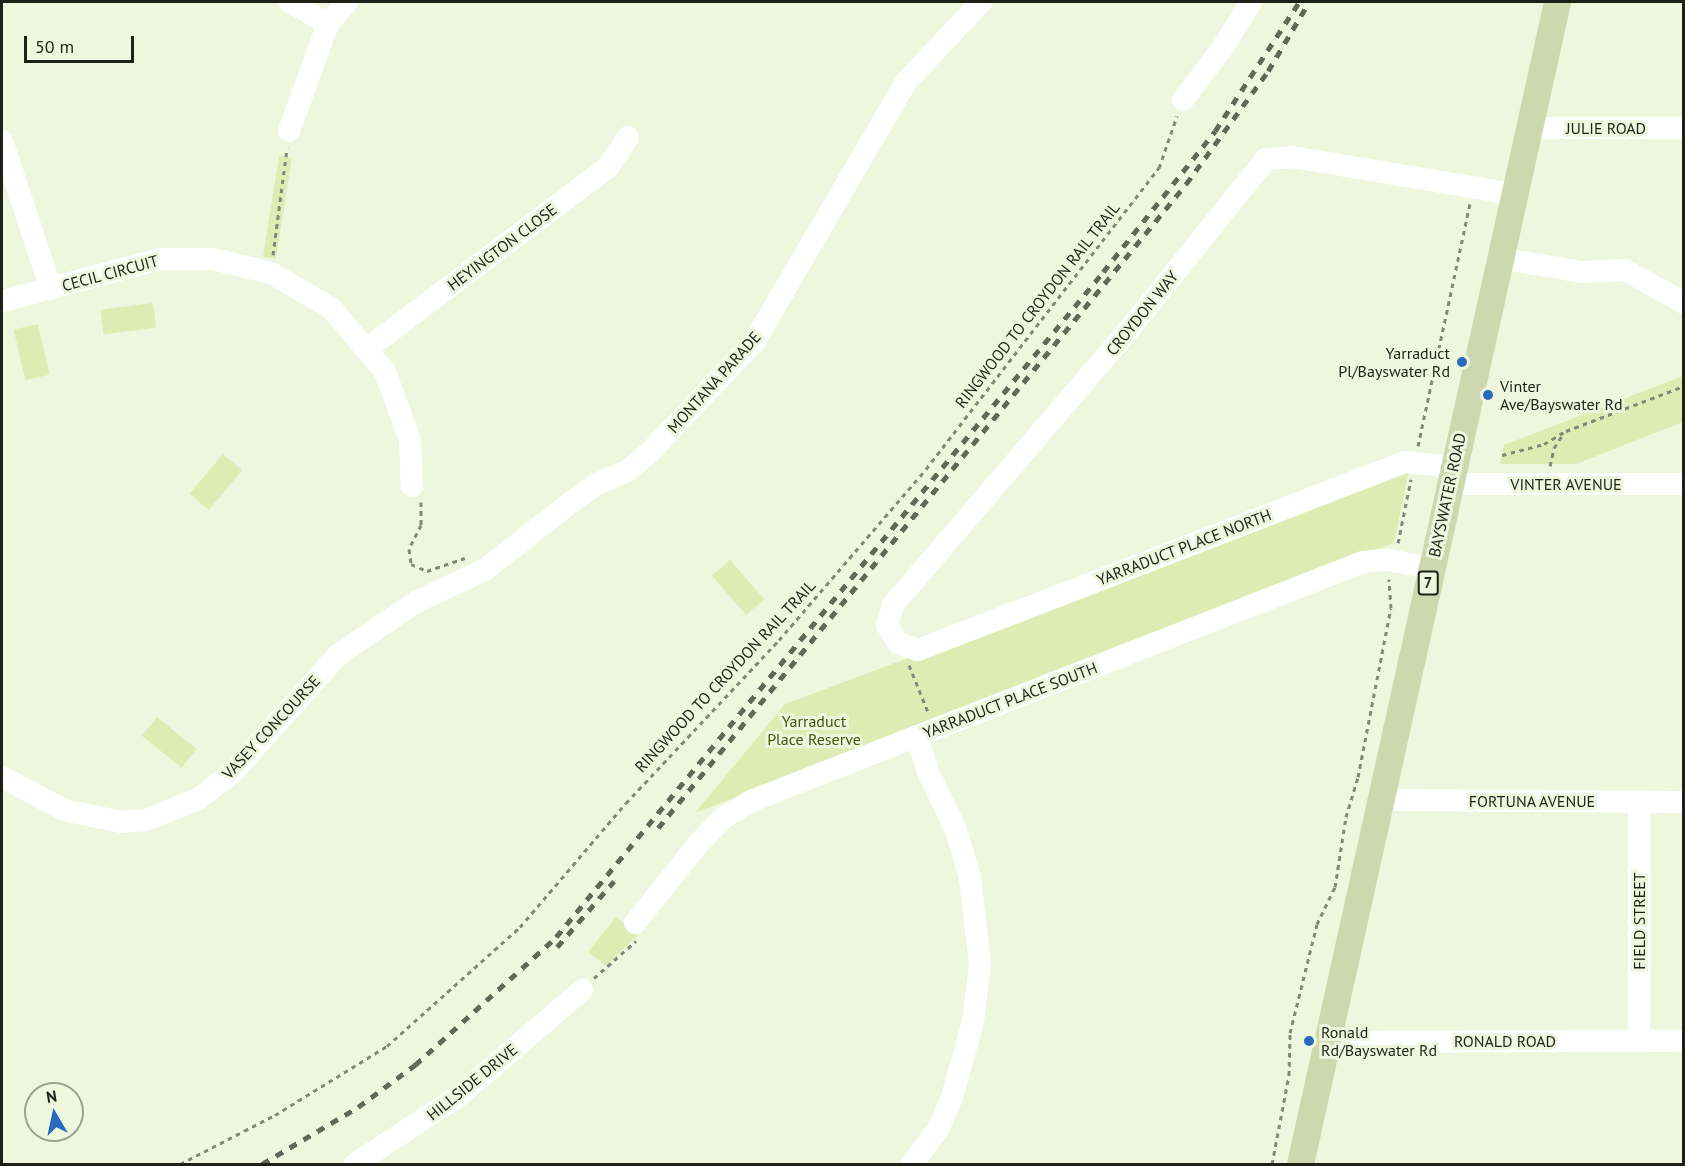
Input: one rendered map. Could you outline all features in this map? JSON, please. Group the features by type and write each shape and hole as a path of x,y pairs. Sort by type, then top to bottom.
{"main road":[{"name":"BAYSWATER ROAD","path":"1300,1164 1557,2"}],"street":[{"path":"291,2 328,24"},
{"path":"289,132 328,24 347,2"},
{"name":"MONTANA PARADE","path":"338,655 416,603 486,569 570,503 597,484 628,471 649,453 754,342 906,82 981,2"},
{"path":"1183,100 1223,47 1251,2"},
{"name":"JULIE ROAD","path":"1528,128 1683,128"},
{"name":"HEYINGTON CLOSE","path":"368,348 608,167 628,137"},
{"path":"2,141 51,289"},
{"name":"CROYDON WAY","path":"913,649 891,635 887,625 893,605 1127,332 1266,159 1292,157 1473,189 1514,194"},
{"path":"1499,258 1581,272 1625,270 1683,303"},
{"name":"CECIL CIRCUIT","path":"2,301 160,259 213,259 271,273 331,308 368,348 385,372 400,405 410,440 412,486"},
{"name":"YARRADUCT PLACE NORTH","path":"913,649 1406,462 1451,475"},
{"name":"VINTER AVENUE","path":"1451,475 1550,484 1683,484"},
{"name":"YARRADUCT PLACE SOUTH","path":"635,923 722,819 751,801 1363,562 1394,560 1432,568"},
{"name":"VASEY CONCOURSE","path":"2,777 64,810 94,819 130,822 170,813 198,799 231,774 338,655"},
{"path":"912,1164 938,1129 952,1098 973,1022 980,964 970,878 956,830 929,774 926,733"},
{"name":"FORTUNA AVENUE","path":"1381,800 1683,802"},
{"name":"FIELD STREET","path":"1639,802 1640,1041"},
{"name":"HILLSIDE DRIVE","path":"355,1164 460,1095 582,990"},
{"name":"RONALD ROAD","path":"1327,1042 1683,1041"}],"path":[{"name":"RINGWOOD TO CROYDON RAIL TRAIL","path":"180,1164 275,1114 387,1047 520,927 626,803 779,640 926,469 1159,168 1183,100"},
{"path":"271,273 289,132"},
{"path":"1272,1164 1289,1076 1290,1033 1317,924 1335,887 1391,608 1390,575 1473,189"},
{"path":"1502,455 1544,444 1566,431 1683,386"},
{"path":"1550,484 1551,457 1566,431"},
{"path":"412,486 420,494 422,513 419,531 409,549 414,568 427,571 468,558 486,569"},
{"path":"913,649 909,665 926,733"},
{"path":"582,990 645,932 635,923"}],"green space":[{"path":"279,156 292,158 276,259 263,257"},
{"path":"153,303 156,328 103,334 100,309"},
{"path":"38,324 50,375 25,380 14,330"},
{"path":"1683,376 1683,422 1576,464 1500,464 1504,445"},
{"path":"223,454 242,470 209,510 190,494"},
{"name":"Yarraduct Place Reserve","path":"1409,471 1394,543 695,813 785,704"},
{"path":"730,560 764,599 746,615 712,576"},
{"path":"157,717 197,749 182,768 142,736"},
{"path":"616,917 639,934 606,966 588,952"}],"railway":[{"path":"262,1164 358,1107 415,1065 556,937 1103,272 1215,131 1299,2"},
{"path":"658,828 1186,184 1268,71 1309,2"},
{"path":"557,947 614,881"}],"place":[{"name":"Yarraduct Pl/Bayswater Rd","path":"1462,362"},
{"name":"Vinter Ave/Bayswater Rd","path":"1488,395"},
{"name":"Ronald Rd/Bayswater Rd","path":"1309,1041"}]}
